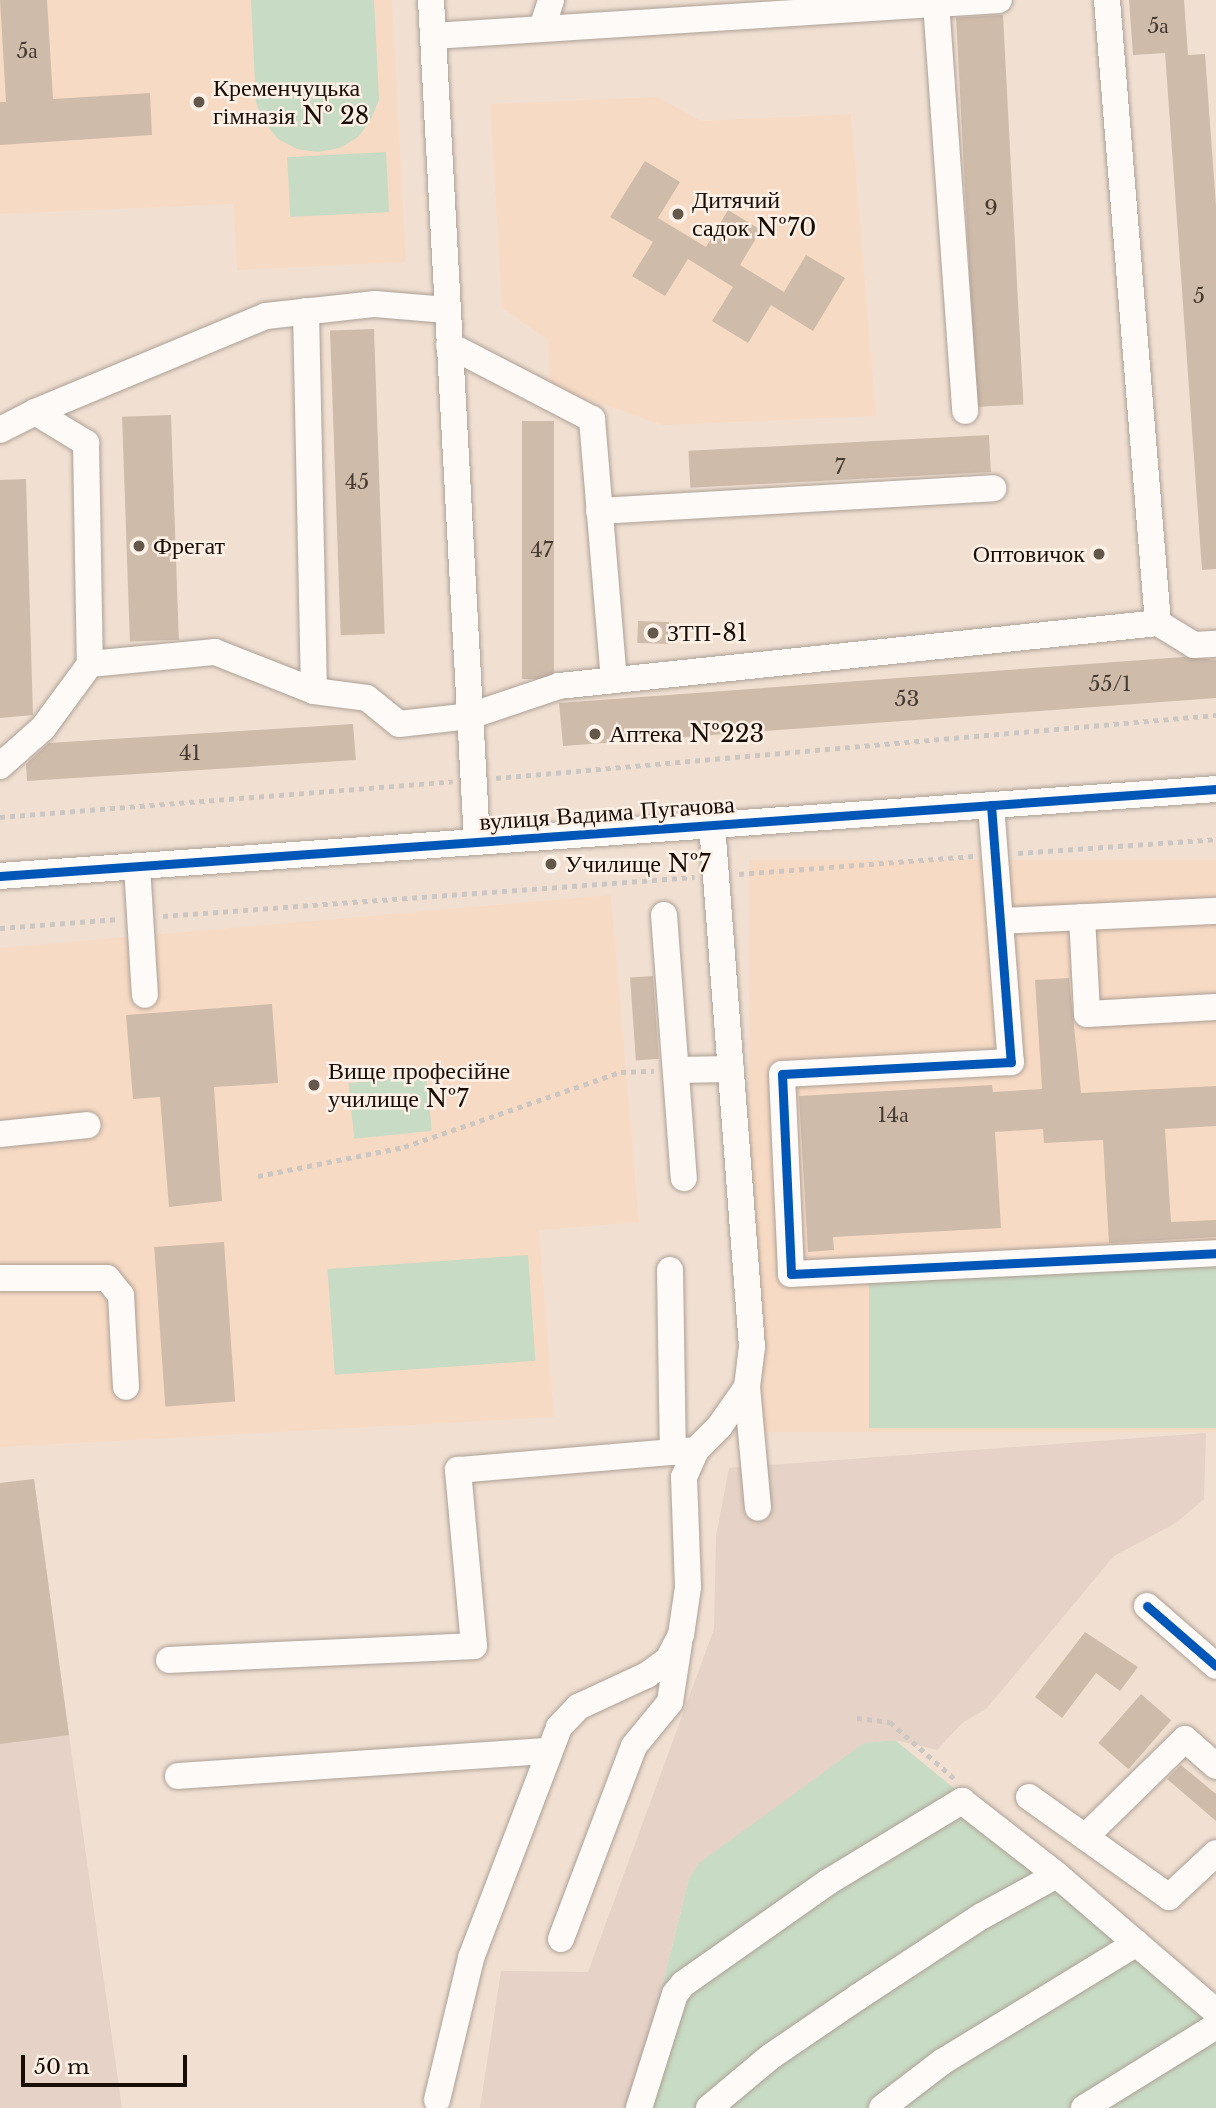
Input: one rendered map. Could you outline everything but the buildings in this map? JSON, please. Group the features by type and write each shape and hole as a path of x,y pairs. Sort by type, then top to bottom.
{"street":[{"path":"431,0 477,842"},
{"path":"541,28 551,0"},
{"path":"433,36 999,0"},
{"path":"1107,0 1158,623"},
{"path":"936,3 965,411"},
{"path":"0,430 35,412 266,316 375,303 447,310"},
{"path":"306,311 314,691"},
{"path":"449,345 592,419 614,680"},
{"path":"0,766 43,728 90,664 86,443 35,412"},
{"path":"600,511 993,488"},
{"path":"90,664 215,652 314,691 368,698 399,724 470,716 559,687 1158,623 1194,645 1216,644"},
{"name":"вулиця Вадима Пугачова","path":"0,876 1216,789"},
{"path":"991,805 997,855 1011,1062 782,1074 791,1273 1216,1254"},
{"path":"712,825 718,875 752,1347 747,1387 758,1507"},
{"path":"136,866 145,995"},
{"path":"1000,921 1216,911"},
{"path":"664,915 684,1178"},
{"path":"1082,917 1087,1014 1216,1007"},
{"path":"676,1070 731,1069"},
{"path":"0,1134 88,1125"},
{"path":"561,1939 634,1745 670,1703 688,1587 684,1451 670,1270"},
{"path":"0,1278 107,1278 121,1295 126,1387"},
{"path":"169,1660 474,1646 458,1470 684,1451 719,1427 747,1387"},
{"path":"1147,1606 1216,1666"},
{"path":"437,2100 471,1958 547,1751 559,1727 578,1707 647,1675 668,1660 681,1634"},
{"path":"1084,1837 1185,1739 1216,1766"},
{"path":"178,1776 547,1751"},
{"path":"1029,1797 1169,1898 1216,1853"},
{"path":"639,2108 675,1994 683,1984 828,1882 962,1801 1057,1875 1216,2012"},
{"path":"709,2108 770,2057 858,1997 982,1916 1057,1875"},
{"path":"882,2108 942,2063 1137,1943"},
{"path":"1084,2108 1216,2026"}],"path":[{"path":"0,817 474,780 1216,715"},
{"path":"0,928 1216,839"},
{"path":"258,1176 404,1147 621,1073 676,1070"}],"shaded area":[{"name":"Кременчуцька гімназія № 28","path":"0,0 392,0 406,262 237,270 233,204 0,214"},
{"name":"Дитячий садок №70","path":"657,97 701,121 851,114 876,416 663,425 550,386 548,340 502,308 490,104"},
{"path":"749,860 1216,860 1216,1432 749,1432"},
{"name":"Вище професійне училище №7","path":"611,895 639,1222 539,1230 554,1417 0,1447 0,948"},
{"path":"1206,1433 1204,1499 1176,1523 1114,1556 986,1709 962,1723 937,1750 895,1740 864,1743 689,1879 632,2108 480,2108 501,1971 588,1972 714,1629 716,1536 729,1468"},
{"path":"34,1479 122,2108 0,2108 0,1483"}],"green space":[{"path":"251,0 374,0 379,99 371,120 358,137 340,148 318,152 297,149 278,139 264,122 256,103"},
{"path":"386,152 389,212 290,217 287,157"},
{"path":"426,1075 432,1131 354,1139 348,1083"},
{"path":"528,1255 535,1361 335,1375 327,1269"},
{"path":"869,1267 1216,1267 1216,1428 869,1428"},
{"path":"895,1740 1216,2003 1216,2108 632,2108 689,1879 699,1863 864,1743"}],"cycle path":[{"path":"0,876 1216,789"},
{"path":"991,805 1011,1062 782,1074 791,1274 1216,1253"},
{"path":"1147,1606 1216,1666"}],"place":[{"name":"Кременчуцька гімназія № 28","path":"199,102"},
{"name":"Дитячий садок №70","path":"678,214"},
{"name":"Фрегат","path":"139,546"},
{"name":"Оптовичок","path":"1099,554"},
{"name":"ЗТП-81","path":"653,633"},
{"name":"Аптека №223","path":"595,734"},
{"name":"Училище №7","path":"551,864"},
{"name":"Вище професійне училище №7","path":"314,1085"}]}
